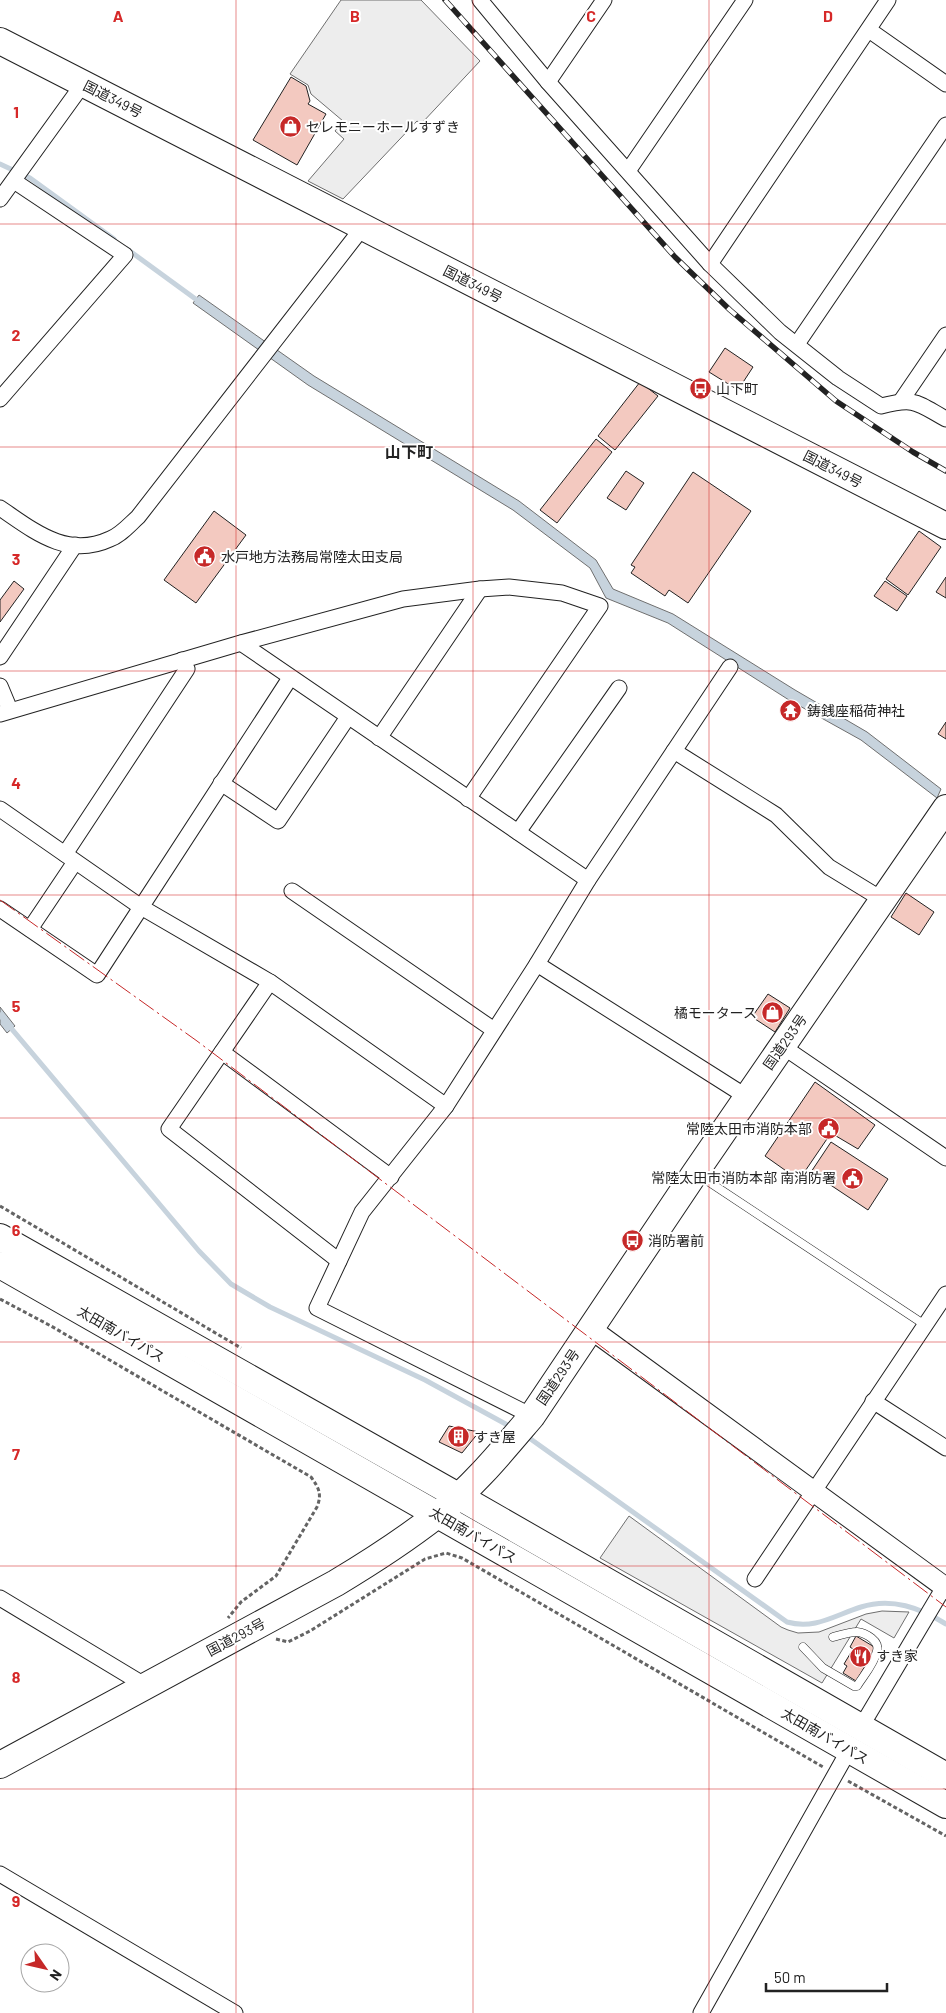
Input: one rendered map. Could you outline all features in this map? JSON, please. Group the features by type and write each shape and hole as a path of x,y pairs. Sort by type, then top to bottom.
{"highway":[{"name":"国道349号","path":"0,42 946,526"},
{"name":"国道293号","path":"0,1765 226,1643 377,1558 438,1515 458,1496 503,1450 532,1416 695,1173 946,808"},
{"name":"太田南バイパス","path":"0,1237 458,1496 946,1776"},
{"name":"太田南バイパス","path":"0,1266 946,1805"}],"street":[{"path":"480,0 548,82 710,264 780,332 838,378 882,406 901,401 914,402 946,419"},
{"path":"548,82 604,0"},
{"path":"628,171 745,0"},
{"path":"710,264 888,0"},
{"path":"869,30 946,84"},
{"path":"0,199 83,84"},
{"path":"797,344 946,125"},
{"path":"0,399 125,255 14,181"},
{"path":"0,508 50,540 62,545 93,544 111,539 138,517 363,227"},
{"path":"901,401 946,335"},
{"path":"0,657 75,545"},
{"path":"1,693 5,712 240,643 403,599 480,589 509,588 562,593 600,606 468,799"},
{"path":"379,738 480,589"},
{"path":"240,643 588,880"},
{"path":"30,930 70,858 187,668 182,660"},
{"path":"532,1416 317,1308 362,1212 446,1106 537,964 588,880 730,667"},
{"path":"0,909 98,975 290,678"},
{"path":"518,832 619,688"},
{"path":"221,783 278,821 348,717"},
{"path":"674,751 776,815 829,867 883,900"},
{"path":"0,809 140,908 270,982 446,1106"},
{"path":"292,891 494,1030"},
{"path":"537,964 747,1098"},
{"path":"270,982 169,1129 339,1261"},
{"path":"782,1046 946,1158"},
{"path":"222,1052 390,1176"},
{"path":"755,1579 946,1294"},
{"path":"591,1329 945,1587 861,1727"},
{"path":"873,1401 946,1448"},
{"path":"0,1598 146,1686"},
{"path":"701,2013 849,1750"},
{"path":"0,1874 235,2013"}],"lane":[{"path":"695,1173 925,1325"},
{"path":"803,1647 823,1668 857,1686 878,1650 877,1644 874,1640 857,1632 833,1637"}],"path":[{"path":"0,1206 239,1346 247,1355 239,1372"},
{"path":"0,1299 51,1326 311,1477 318,1486 321,1497 317,1507 276,1576 241,1602 230,1613 221,1633 226,1643"},
{"path":"258,1625 273,1638 288,1642 310,1632 425,1560 446,1553 462,1558 946,1836"}],"shaded area":[{"path":"341,0 421,0 480,61 421,124 417,121 343,199 308,181 344,139 335,131 343,121 311,94 308,85 290,74"},
{"path":"199,295 314,376 519,501 596,560 613,589 673,614 795,690 867,732 941,789 937,798 861,740 789,700 668,623 606,598 590,568 513,510 308,385 193,303"},
{"path":"0,1007 15,1026 7,1033 0,1024"},
{"path":"629,1516 781,1627 788,1630 798,1633 819,1632 866,1614 882,1611 909,1612 894,1638 861,1619 822,1683 600,1558"}],"building":[{"name":"セレモニーホールすずき","path":"291,77 306,86 310,101 308,104 326,114 297,165 253,140"},
{"path":"725,348 753,367 738,390 709,372"},
{"path":"640,382 658,396 615,450 598,436"},
{"path":"596,439 612,452 557,523 540,510"},
{"path":"626,471 644,483 626,510 607,498"},
{"path":"693,472 751,511 688,603 669,590 665,596 631,573 635,567 631,565"},
{"name":"水戸地方法務局常陸太田支局","path":"214,511 246,535 196,603 164,580"},
{"path":"919,531 941,547 908,595 886,579"},
{"path":"946,577 946,598 936,592"},
{"path":"14,581 24,589 0,622 0,600"},
{"path":"885,581 907,596 897,611 874,596"},
{"path":"946,722 946,739 938,734"},
{"path":"906,893 934,912 919,935 891,917"},
{"path":"768,994 790,1008 775,1032 752,1017"},
{"name":"常陸太田市消防本部","path":"815,1082 875,1125 858,1149 831,1133 799,1180 765,1156"},
{"name":"常陸太田市消防本部 南消防署","path":"831,1142 888,1179 868,1210 811,1172"},
{"name":"すき屋","path":"449,1426 479,1432 462,1453 439,1442"},
{"name":"すき家","path":"856,1636 876,1648 856,1681 843,1673 847,1666 844,1664 853,1649 850,1647"}],"waterway":[{"path":"0,164 30,178 114,239"},
{"path":"127,249 201,303"},
{"path":"0,1015 199,1251 231,1284 270,1307 425,1380 513,1428"},
{"path":"525,1435 787,1622 797,1624 816,1623 861,1607 884,1603 916,1609 946,1624"}],"railway":[{"path":"445,0 675,257 730,310 836,401 913,452 946,471"}],"power":[{"path":"0,900 197,1041 946,1607"}],"place":[{"name":"セレモニーホールすずき","path":"290,127"},
{"name":"山下町","path":"700,389"},
{"name":"水戸地方法務局常陸太田支局","path":"205,557"},
{"name":"鋳銭座稲荷神社","path":"791,711"},
{"name":"橘モータース","path":"773,1013"},
{"name":"常陸太田市消防本部","path":"828,1129"},
{"name":"常陸太田市消防本部 南消防署","path":"852,1178"},
{"name":"消防署前","path":"632,1241"},
{"name":"すき屋","path":"458,1437"},
{"name":"すき家","path":"860,1656"}],"district":[{"name":"山下町","path":"409,452"}]}
